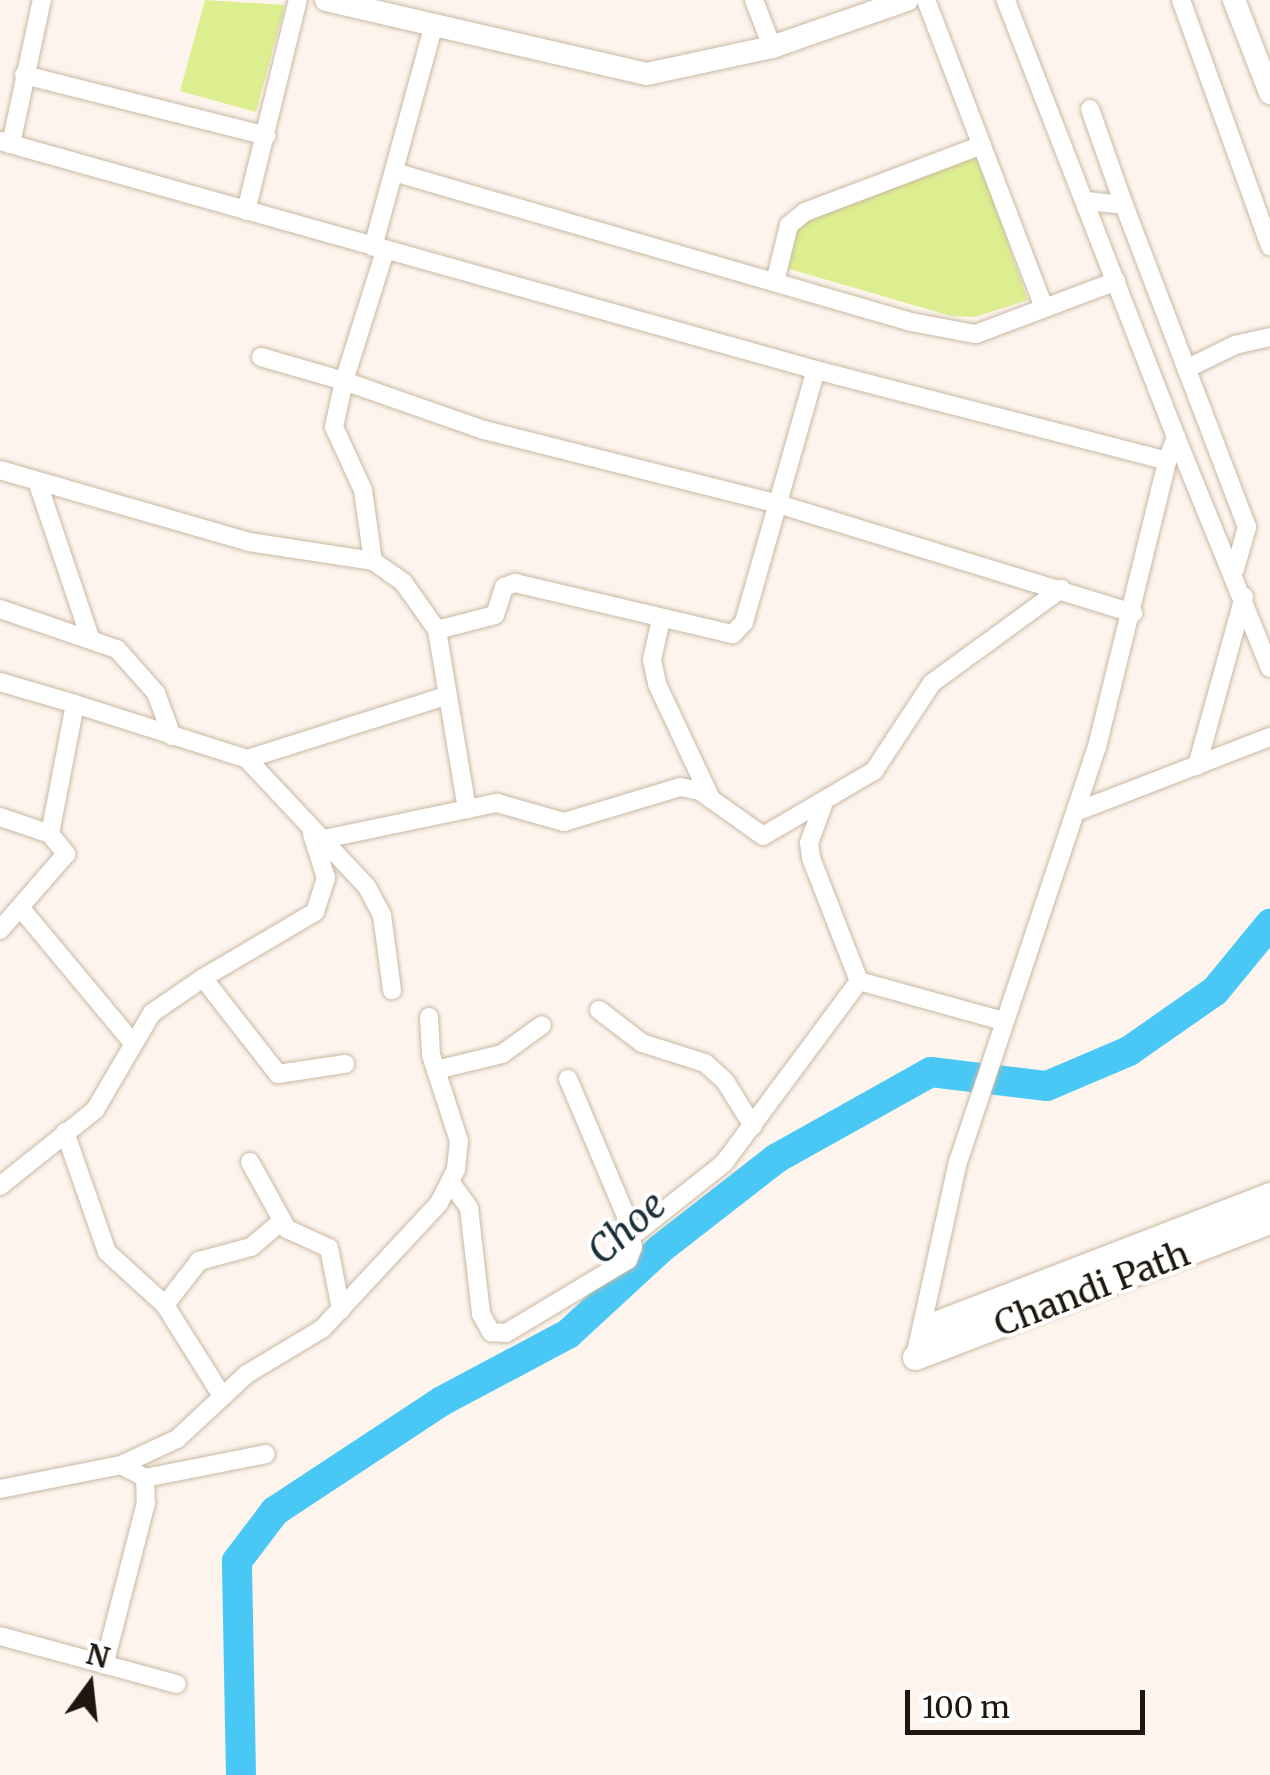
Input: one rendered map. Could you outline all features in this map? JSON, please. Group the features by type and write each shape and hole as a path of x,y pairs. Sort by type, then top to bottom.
{"main road":[{"name":"Chandi Path","path":"925,1328 1270,1195"},
{"name":"Chandi Path","path":"914,1356 1270,1220"}],"street":[{"path":"42,0 5,142 816,370 1166,461"},
{"path":"246,211 298,0"},
{"path":"326,0 433,28 648,74 772,47 907,0"},
{"path":"754,0 772,47"},
{"path":"926,0 1044,308"},
{"path":"1006,0 1176,437 1235,569 1270,668"},
{"path":"1180,0 1270,246"},
{"path":"1234,0 1270,94"},
{"path":"373,561 363,490 334,427 379,249 394,172 433,28"},
{"path":"24,75 266,136"},
{"path":"1090,109 1246,527 1235,569"},
{"path":"774,282 788,225 805,212 982,145"},
{"path":"394,172 774,282 976,334 1116,282"},
{"path":"1087,201 1124,206"},
{"path":"1186,369 1235,345 1270,338"},
{"path":"261,357 344,381 484,430 775,503 1132,613"},
{"path":"436,630 494,615 504,587 515,583 722,634 739,630 816,370"},
{"path":"914,1356 925,1328 958,1162 996,1040 1078,812 1132,613 1166,461 1176,437"},
{"path":"0,470 272,548 373,561 403,582 436,630 443,697 467,810"},
{"path":"37,481 90,638"},
{"path":"324,839 506,803 554,822 680,788 710,799 763,836 874,771 949,668 1061,589"},
{"path":"1197,766 1244,595"},
{"path":"0,609 117,649 140,671 172,736"},
{"path":"661,619 652,660 656,684 710,799"},
{"path":"0,682 247,759 367,887 382,916 392,990"},
{"path":"247,759 443,697"},
{"path":"50,834 75,704"},
{"path":"1078,812 1270,738"},
{"path":"822,804 809,842 811,858 859,980"},
{"path":"0,817 50,834 66,854 22,911 0,930"},
{"path":"0,1186 110,1092 132,1042 152,1013 203,978 316,912 325,866 307,824"},
{"path":"22,911 132,1042"},
{"path":"203,978 278,1074 345,1064"},
{"path":"859,980 1003,1021"},
{"path":"632,1236 724,1163 859,980"},
{"path":"600,1010 642,1043 706,1063 725,1080 752,1126"},
{"path":"0,1489 121,1466 178,1438 222,1396 342,1310 452,1183 459,1141 436,1070 429,1017"},
{"path":"436,1070 502,1054 542,1024"},
{"path":"452,1183 469,1208 481,1314 490,1332 506,1333 620,1266 633,1248 632,1236 568,1079"},
{"path":"65,1132 108,1252 165,1304 222,1396"},
{"path":"250,1162 281,1222 328,1248 342,1310"},
{"path":"165,1304 198,1261 252,1248 281,1222"},
{"path":"121,1466 145,1478 266,1454"},
{"path":"104,1665 146,1504 145,1478"},
{"path":"0,1636 177,1684"}],"green space":[{"path":"205,0 285,5 256,112 180,91"},
{"path":"978,157 1028,300 975,317 951,316 786,268 798,229 808,217"}],"waterway":[{"name":"Choe","path":"241,1775 237,1561 275,1511 442,1401 568,1334 660,1249 777,1158 931,1072 1047,1086 1129,1051 1215,991 1270,924"}]}
